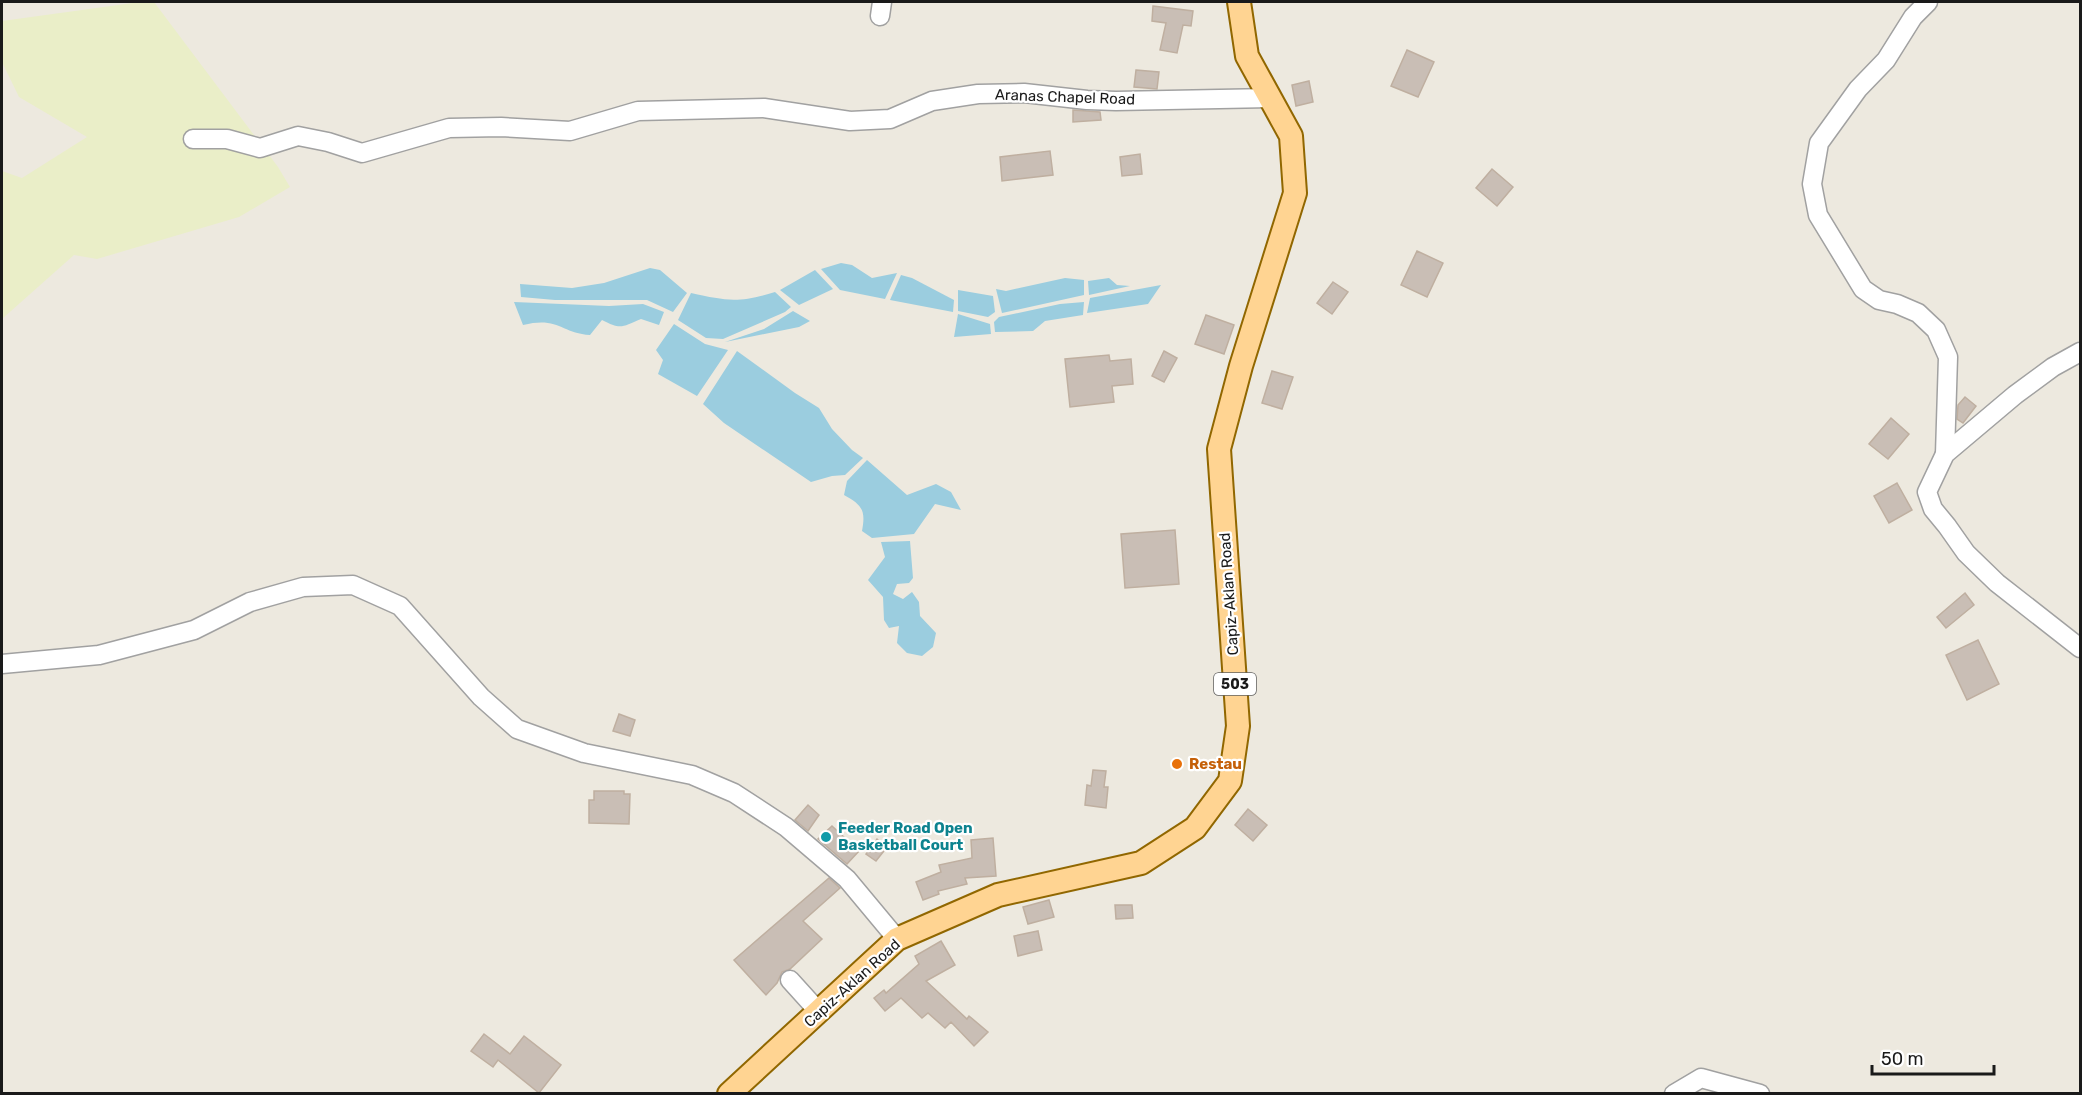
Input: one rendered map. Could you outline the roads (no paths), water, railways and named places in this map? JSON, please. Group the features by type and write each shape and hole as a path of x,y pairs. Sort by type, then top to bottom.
{"main road":[{"name":"Capiz-Aklan Road","path":"729,1094 897,939 998,895 1141,863 1195,828 1230,781 1238,726 1219,449 1241,366 1295,193 1291,136 1247,56 1239,2"}],"street":[{"path":"1928,2 1913,17 1886,60 1858,89 1819,143 1812,184 1818,215 1863,289 1879,300 1897,304 1918,313 1936,330 1948,357 1945,454 1927,492 1933,509 1966,554 1983,571 2080,648"},
{"name":"Aranas Chapel Road","path":"193,139 227,139 260,148 298,136 328,142 362,153 449,128 501,127 570,131 638,111 764,108 850,121 890,119 932,101 978,94 1024,93 1116,101 1270,98"},
{"path":"1945,454 2025,388 2053,367 2080,352"},
{"path":"2,664 99,655 194,630 250,602 303,587 353,585 400,606 481,696 517,729 584,753 692,775 734,793 751,804 786,827 847,879 897,939"},
{"path":"790,980 819,1012"},
{"path":"1674,1094 1701,1078 1760,1094"}],"water":[{"path":"841,263 852,265 872,278 897,273 885,299 840,290 821,269"},
{"path":"650,268 660,270 687,293 673,312 647,300 555,300 521,297 520,284 572,288 604,283"},
{"path":"815,270 833,289 799,305 780,290"},
{"path":"901,275 912,278 954,300 953,312 890,300"},
{"path":"1065,278 1084,280 1084,295 1002,313 996,289 1006,291"},
{"path":"1109,278 1117,285 1130,286 1089,295 1088,281"},
{"path":"1161,285 1148,304 1087,313 1090,298"},
{"path":"958,290 993,296 995,312 988,317 958,311"},
{"path":"775,292 791,307 785,312 723,339 706,338 678,320 691,293 733,300"},
{"path":"514,302 609,306 643,304 664,312 659,325 641,319 618,326 602,320 590,335 544,322 523,325"},
{"path":"1084,302 1083,315 1045,321 1033,331 995,332 994,322 999,317 1060,304"},
{"path":"793,311 810,321 799,327 725,342 764,329"},
{"path":"958,314 990,324 991,334 954,337"},
{"path":"674,324 705,344 728,350 697,396 658,374 663,360 656,350"},
{"path":"737,351 819,408 832,429 863,458 845,475 811,482 724,423 703,404"},
{"path":"867,460 907,495 936,484 951,492 961,510 935,504 914,534 872,538 862,531 863,513 859,505 844,495 847,481"},
{"path":"910,541 913,578 909,583 897,584 893,594 903,599 912,592 919,602 920,616 936,633 933,647 922,656 907,653 897,643 899,626 889,628 884,620 883,597 868,580 885,557 881,542"}],"place":[{"name":"Restau","path":"1177,764"},
{"name":"Feeder Road Open Basketball Court","path":"826,837"}]}
